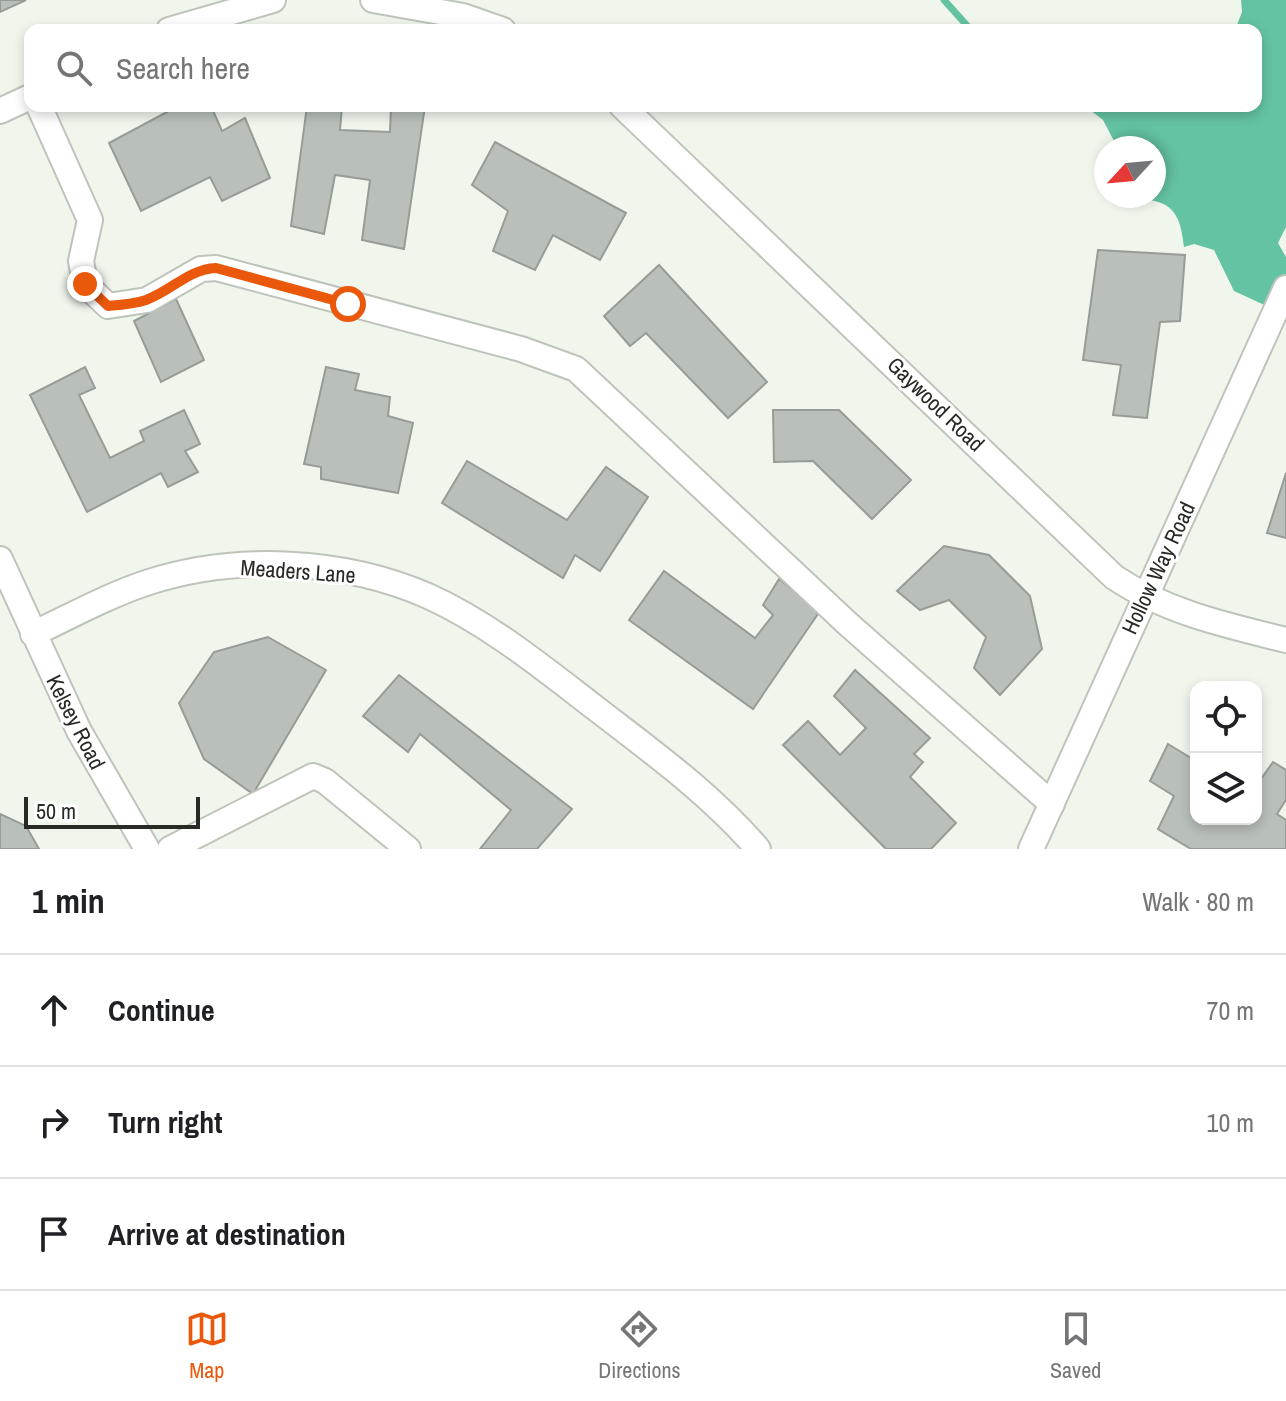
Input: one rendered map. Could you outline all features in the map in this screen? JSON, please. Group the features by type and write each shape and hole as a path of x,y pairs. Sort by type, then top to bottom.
{"street":[{"path":"190,24 273,0"},
{"path":"373,0 464,8 492,24"},
{"path":"0,111 24,100"},
{"path":"42,112 90,220 81,261 85,284 108,306 147,300 201,269 216,268 521,349 576,369 848,624 1052,804"},
{"name":"Gaywood Road","path":"628,112 1114,577 1144,597 1175,610 1286,640"},
{"name":"Hollow Way Road","path":"1031,849 1286,288"},
{"path":"0,559 33,634"},
{"name":"Meaders Lane","path":"33,634 129,590 188,573 230,566 278,565 371,577 427,596 481,625 540,666 692,783 758,849"},
{"name":"Kelsey Road","path":"33,634 79,731 147,849"},
{"path":"170,849 313,776 325,781 408,849"}],"shaded area":[{"path":"1241,0 1286,0 1286,227 1278,243 1286,257 1286,315 1234,291 1214,250 1194,244 1184,247 1176,216 1166,206 1166,136 1111,136 1103,120 1093,112 1262,112 1262,24 1237,24 1242,12"}],"building":[{"path":"0,0 26,0 0,12"},
{"path":"167,112 214,112 222,131 245,118 270,178 222,201 210,177 141,211 109,143"},
{"path":"306,112 342,112 340,130 390,132 391,112 424,112 404,249 362,240 370,180 335,175 324,234 291,226"},
{"path":"495,142 626,213 600,260 553,235 535,270 493,251 508,211 472,185"},
{"path":"1098,250 1185,255 1180,321 1160,322 1147,418 1113,415 1121,365 1083,360"},
{"path":"659,265 767,382 728,418 646,333 630,346 604,316"},
{"path":"176,299 204,360 161,382 134,321"},
{"path":"85,367 95,388 79,395 110,458 144,441 140,431 184,410 200,444 185,451 198,472 168,487 161,473 87,512 30,395"},
{"path":"326,367 359,374 355,390 390,397 388,416 413,423 398,493 321,479 321,467 304,464"},
{"path":"773,410 839,410 911,480 872,519 813,461 774,462"},
{"path":"467,461 567,520 606,467 648,497 600,571 575,555 563,578 442,503"},
{"path":"1286,473 1286,538 1267,533"},
{"path":"944,546 989,555 1030,596 1042,649 1000,695 974,668 986,637 949,600 920,610 897,591"},
{"path":"664,571 755,638 773,615 763,605 779,579 820,611 753,709 629,620"},
{"path":"268,637 326,670 253,794 204,759 179,703 214,652"},
{"path":"855,670 930,738 914,754 923,762 910,777 956,823 931,849 886,849 783,745 808,721 840,755 866,728 834,696"},
{"path":"399,675 572,809 537,849 480,849 511,810 420,734 408,752 363,716"},
{"path":"1168,744 1190,757 1190,825 1262,825 1262,778 1273,762 1286,770 1286,800 1277,814 1286,820 1286,849 1191,849 1158,829 1174,796 1150,781"},
{"path":"0,814 26,826 39,849 0,849"}],"waterway":[{"path":"944,0 966,24"}],"route":[{"path":"85,284 108,306 128,304 147,300 201,269 216,268 348,304"}]}
